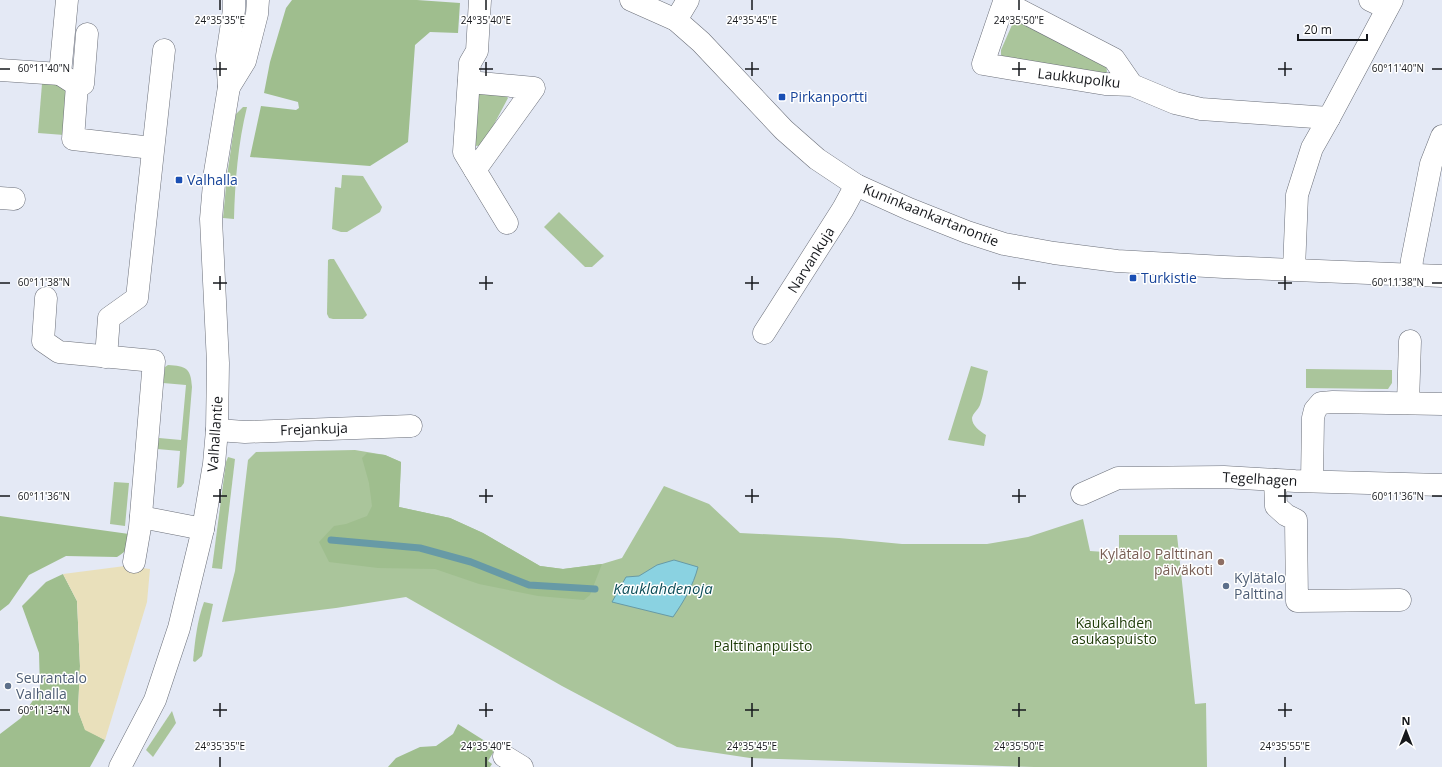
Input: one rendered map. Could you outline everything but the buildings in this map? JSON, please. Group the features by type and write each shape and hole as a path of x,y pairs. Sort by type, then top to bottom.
{"street":[{"path":"67,0 69,79 73,139 152,148"},
{"name":"Valhallantie","path":"120,767 155,700 179,628 203,529 214,464 217,430 218,363 211,219 215,172 229,87 227,56 234,10 234,0"},
{"name":"Valhallantie","path":"229,87 245,61 252,38 258,0"},
{"path":"480,0 477,51 470,63 464,152 507,223"},
{"name":"Kuninkaankartanontie","path":"631,0 676,20 701,42 784,130 817,159 856,185 945,223 1004,244 1054,253 1117,261 1442,276"},
{"path":"676,20 688,0"},
{"name":"Laukkupolku","path":"1132,85 1114,59 1004,2 983,64 1105,84 1132,85 1175,103 1201,109 1329,118"},
{"path":"1294,270 1297,195 1312,148 1329,118 1383,3"},
{"path":"0,70 69,79 83,84 87,34"},
{"path":"106,357 109,318 137,298 152,148 164,50"},
{"path":"469,82 534,88 475,170"},
{"path":"1411,274 1412,260 1431,164 1442,136"},
{"name":"Narvankuja","path":"764,333 843,209 856,185"},
{"path":"46,298 43,341 59,352 154,362 141,517 134,562"},
{"path":"1408,403 1410,341"},
{"path":"1312,481 1313,418 1315,410 1321,403 1442,404"},
{"name":"Frejankuja","path":"217,430 245,432 411,426"},
{"name":"Tegelhagen","path":"1082,494 1118,478 1224,477 1442,485"},
{"path":"1275,480 1276,506 1286,515 1296,520 1297,601 1400,600"},
{"path":"141,517 203,529"},
{"path":"504,756 522,767"}],"green space":[{"path":"292,0 417,0 460,3 458,33 430,32 415,45 408,142 370,166 250,157 261,106 296,110 299,108 298,102 264,93 270,62 286,8"},
{"path":"1015,18 1106,64 1107,72 1101,75 1006,59 1001,55 1001,50"},
{"path":"42,84 61,84 67,91 64,135 38,133"},
{"path":"473,93 506,95 508,98 483,145 469,147"},
{"path":"243,107 247,107 241,134 235,191 234,219 223,218 227,176 236,114"},
{"path":"342,175 363,176 382,207 380,212 347,232 332,229 335,187 341,188"},
{"path":"559,212 604,256 592,267 585,267 544,227"},
{"path":"334,259 366,313 367,315 363,319 329,318 327,314 328,260"},
{"path":"168,365 179,366 186,369 189,372 192,387 184,483 181,487 177,488 180,451 157,449 159,438 181,440 186,385 163,383 165,367"},
{"path":"971,366 988,371 983,397 972,418 975,426 986,435 984,446 948,440"},
{"path":"1306,369 1392,370 1392,383 1388,389 1306,388"},
{"name":"Palttinanpuisto","path":"355,450 385,455 401,462 399,507 450,518 483,533 540,566 563,569 602,564 622,558 664,486 709,504 740,533 839,538 902,544 987,544 1028,537 1083,519 1090,551 1105,552 1105,557 1119,557 1119,535 1177,535 1195,704 1206,703 1207,767 1034,767 750,758 677,747 562,686 406,597 336,608 222,622 235,571 248,460 256,452"},
{"path":"367,453 385,455 401,462 399,507 450,518 483,533 540,566 563,569 602,564 590,595 584,600 538,596 479,584 435,569 378,568 329,562 319,542 334,526 346,524 367,516 372,506 369,483 362,458"},
{"path":"228,457 235,459 222,569 212,568 226,462"},
{"path":"114,482 129,483 125,526 110,524"},
{"path":"0,516 129,534 128,545 126,550 117,557 66,556 29,575 9,604 0,611"},
{"path":"63,574 77,601 80,666 78,711 85,729 105,740 90,767 0,767 0,734 21,718 40,690 39,653 22,606 46,582"},
{"path":"204,602 213,604 202,656 195,662 193,661 197,631"},
{"path":"172,711 176,723 153,757 146,750"},
{"path":"458,724 496,748 488,761 492,764 490,767 388,767 396,758 420,747 436,746 453,734"}],"sand":[{"path":"125,566 150,569 147,602 105,740 85,730 78,711 80,666 77,601 63,574"}],"water":[{"name":"Kauklahdenoja","path":"674,560 698,567 694,581 688,593 673,617 612,602 626,577 639,576 657,565"}],"waterway":[{"name":"Kauklahdenoja","path":"331,540 420,548 471,562 529,585 595,589"}],"place":[{"name":"Pirkanportti","path":"782,97"},
{"name":"Valhalla","path":"179,180"},
{"name":"Turkistie","path":"1133,278"},
{"name":"Kylätalo Palttinan päiväkoti","path":"1221,562"},
{"name":"Kylätalo Palttina","path":"1226,586"},
{"name":"Seurantalo Valhalla","path":"8,686"}],"park label":[{"name":"Kaukalhden asukaspuisto","path":"1114,632"}]}
